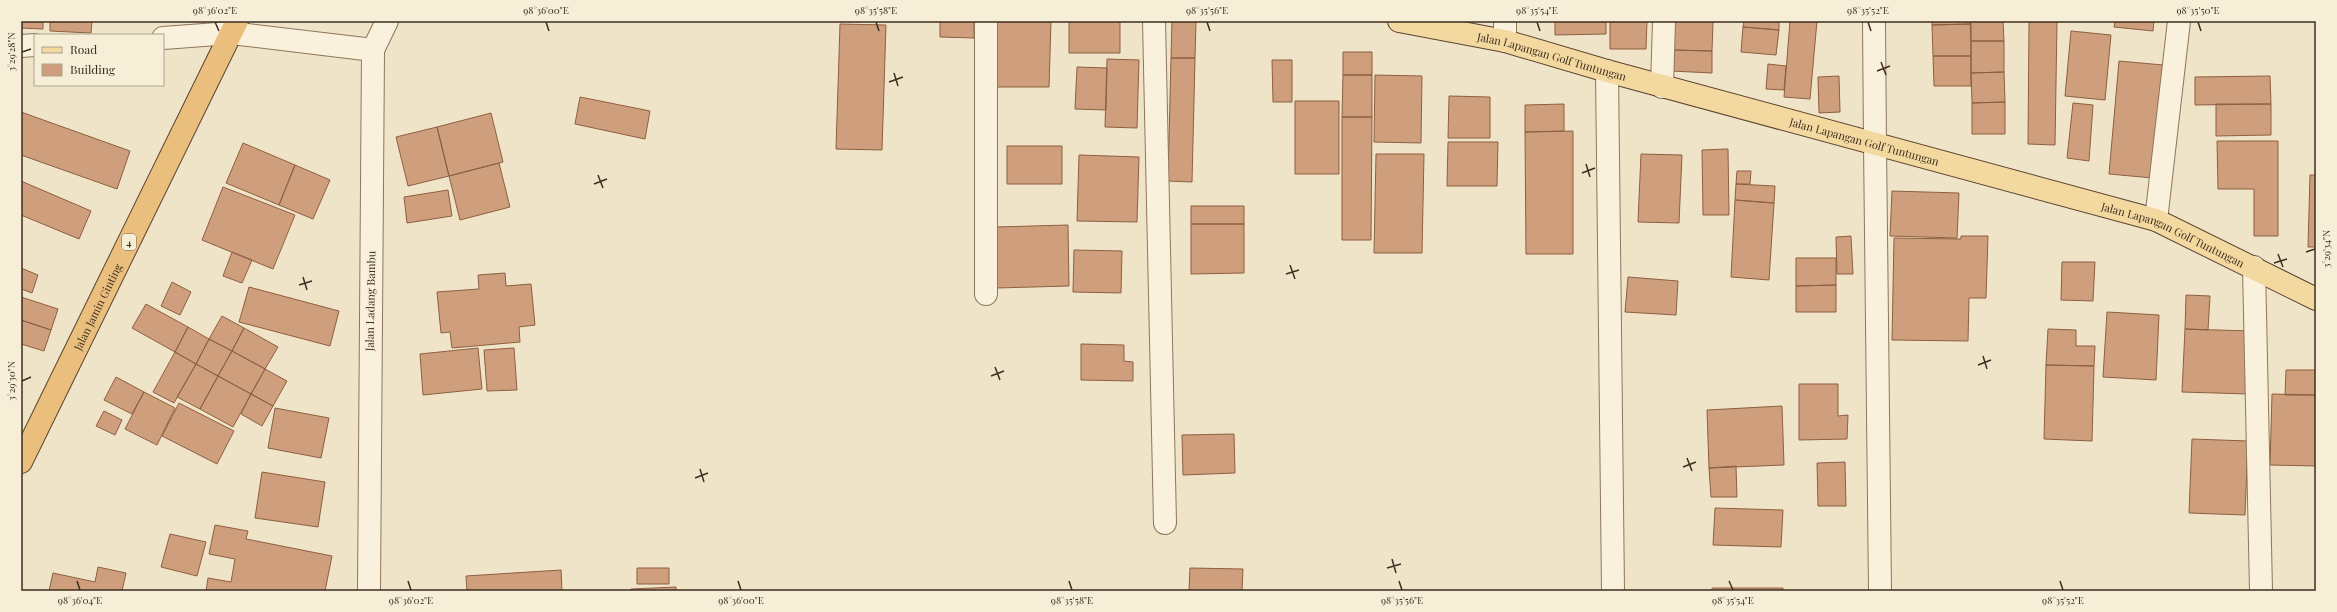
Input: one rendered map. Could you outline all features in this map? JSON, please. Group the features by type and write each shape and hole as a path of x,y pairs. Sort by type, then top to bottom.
{"highway":[{"name":"Jalan Jamin Ginting","path":"21,462 234,27"}],"main road":[{"name":"Jalan Lapangan Golf Tuntungan","path":"1399,21 1505,31 1607,71 1662,87 2156,220 2254,267 2316,299"}],"street":[{"path":"164,38 234,27 373,50 386,21"},
{"path":"986,21 986,294"},
{"path":"1154,21 1165,523"},
{"path":"1662,87 1664,21"},
{"path":"1874,21 1880,591"},
{"path":"2156,220 2179,21"},
{"path":"21,46 34,45"},
{"name":"Jalan Ladang Bambu","path":"369,591 373,50"},
{"path":"1607,71 1613,591"},
{"path":"2254,267 2261,591"}],"building":[{"path":"21,21 43,21 43,29 21,28"},
{"path":"50,21 92,21 91,33 50,31"},
{"path":"940,21 974,21 974,38 940,37"},
{"path":"996,21 1051,21 1049,87 995,87"},
{"path":"1069,21 1120,21 1120,53 1069,53"},
{"path":"1172,21 1196,21 1195,58 1171,58"},
{"path":"1555,21 1606,21 1606,34 1555,35"},
{"path":"1610,21 1647,21 1646,49 1610,49"},
{"path":"1673,21 1713,21 1712,51 1672,50"},
{"path":"1744,21 1779,21 1779,30 1743,27"},
{"path":"1790,21 1817,21 1810,99 1784,97"},
{"path":"1932,21 1970,21 1971,24 1932,25"},
{"path":"1970,21 2003,21 2004,41 1971,41"},
{"path":"2029,21 2057,21 2055,145 2028,144"},
{"path":"2115,21 2154,21 2153,31 2114,27"},
{"path":"840,24 886,25 882,150 836,149"},
{"path":"1971,24 1971,56 1933,56 1932,25"},
{"path":"1743,27 1779,30 1776,55 1741,52"},
{"path":"2071,31 2111,35 2105,100 2065,96"},
{"path":"1971,41 2004,41 2004,72 1971,73"},
{"path":"1672,50 1712,51 1712,73 1671,71"},
{"path":"1343,52 1372,52 1372,75 1343,75"},
{"path":"1933,56 1971,56 1971,86 1934,86"},
{"path":"1171,58 1195,58 1192,182 1168,181"},
{"path":"1107,59 1139,60 1137,128 1105,127"},
{"path":"1272,60 1292,60 1292,102 1273,102"},
{"path":"2119,61 2163,65 2153,178 2109,174"},
{"path":"1768,64 1786,66 1784,90 1766,89"},
{"path":"1077,67 1107,68 1106,110 1075,109"},
{"path":"2004,72 2005,102 1972,103 1971,73"},
{"path":"1343,75 1372,75 1372,117 1342,117"},
{"path":"1375,75 1422,76 1421,143 1374,142"},
{"path":"1839,76 1840,112 1819,113 1818,77"},
{"path":"2270,76 2271,104 2195,105 2195,77"},
{"path":"1449,96 1490,97 1490,138 1448,138"},
{"path":"580,97 650,111 645,139 575,124"},
{"path":"1295,101 1339,101 1339,174 1295,174"},
{"path":"2005,102 2005,134 1972,134 1972,103"},
{"path":"2073,103 2093,105 2089,161 2067,158"},
{"path":"1564,104 1564,131 1525,132 1525,105"},
{"path":"2216,104 2271,104 2271,135 2216,136"},
{"path":"21,112 130,151 117,189 21,155"},
{"path":"491,113 503,162 449,176 437,127"},
{"path":"1342,117 1372,117 1371,240 1342,240"},
{"path":"437,127 449,176 408,186 396,137"},
{"path":"1573,131 1573,254 1526,254 1525,132"},
{"path":"2217,141 2278,141 2278,236 2254,236 2254,189 2218,189"},
{"path":"1448,142 1498,142 1497,186 1447,186"},
{"path":"243,143 295,165 279,205 226,183"},
{"path":"1007,146 1062,146 1062,184 1007,184"},
{"path":"1728,149 1729,215 1703,215 1702,150"},
{"path":"1376,154 1424,154 1422,253 1374,253"},
{"path":"1641,154 1682,155 1679,223 1638,222"},
{"path":"1079,155 1139,157 1137,222 1077,221"},
{"path":"499,163 510,207 460,220 449,176"},
{"path":"295,165 330,180 313,219 279,205"},
{"path":"1737,171 1751,171 1750,184 1736,184"},
{"path":"2310,175 2316,175 2316,247 2308,247"},
{"path":"21,181 91,211 79,239 21,215"},
{"path":"1736,184 1775,186 1774,203 1735,200"},
{"path":"223,187 295,215 273,269 202,240"},
{"path":"448,190 452,216 407,223 404,197"},
{"path":"1892,191 1959,193 1957,238 1890,236"},
{"path":"1735,200 1774,203 1769,280 1731,277"},
{"path":"1191,206 1244,206 1244,224 1191,224"},
{"path":"1191,224 1244,224 1244,273 1191,274"},
{"path":"1068,225 1069,286 997,288 996,227"},
{"path":"1851,236 1853,274 1837,274 1836,237"},
{"path":"1961,236 1988,236 1986,298 1969,298 1968,341 1892,340 1894,238 1961,239"},
{"path":"1074,250 1122,251 1121,293 1073,292"},
{"path":"232,252 252,260 242,283 223,276"},
{"path":"1796,258 1836,258 1836,285 1796,286"},
{"path":"2062,262 2095,262 2093,301 2061,300"},
{"path":"21,268 38,275 32,293 21,289"},
{"path":"505,273 506,286 531,284 535,325 519,327 520,342 452,348 450,332 441,333 437,292 479,289 478,275"},
{"path":"1628,277 1678,281 1676,315 1625,312"},
{"path":"172,282 191,292 180,315 161,306"},
{"path":"1836,285 1836,312 1796,312 1796,286"},
{"path":"249,287 339,311 330,346 239,322"},
{"path":"2186,295 2210,296 2208,330 2185,329"},
{"path":"21,297 58,309 51,330 21,320"},
{"path":"146,304 188,327 175,352 132,328"},
{"path":"2107,312 2159,315 2156,380 2103,377"},
{"path":"222,316 244,328 232,351 209,339"},
{"path":"21,320 51,330 44,351 21,344"},
{"path":"188,327 209,339 196,364 175,352"},
{"path":"244,328 278,347 265,369 232,351"},
{"path":"2048,329 2076,330 2076,346 2095,346 2094,366 2046,365"},
{"path":"2185,329 2251,331 2248,394 2182,392"},
{"path":"209,339 232,351 218,376 196,364"},
{"path":"1081,344 1124,345 1124,361 1133,362 1133,381 1081,380"},
{"path":"478,348 482,389 423,395 420,354"},
{"path":"514,348 517,390 487,391 484,350"},
{"path":"232,351 265,369 251,394 218,376"},
{"path":"175,352 196,364 174,403 153,392"},
{"path":"196,364 218,376 200,409 177,397"},
{"path":"2046,365 2094,366 2092,441 2044,439"},
{"path":"265,369 287,381 273,406 251,394"},
{"path":"2286,370 2316,370 2316,395 2285,395"},
{"path":"218,376 251,394 233,427 200,409"},
{"path":"116,377 144,392 132,414 104,400"},
{"path":"1799,384 1838,384 1838,416 1848,415 1847,439 1799,440"},
{"path":"144,392 175,408 157,445 125,429"},
{"path":"251,394 273,406 262,426 241,414"},
{"path":"2272,394 2316,395 2316,466 2270,465"},
{"path":"179,403 234,431 217,464 162,436"},
{"path":"1782,406 1784,465 1709,468 1707,410"},
{"path":"275,408 329,418 321,458 268,448"},
{"path":"104,411 122,420 115,435 96,426"},
{"path":"1234,434 1235,473 1183,475 1182,435"},
{"path":"2192,439 2248,441 2245,515 2189,513"},
{"path":"1845,462 1846,506 1818,506 1817,463"},
{"path":"1736,466 1737,497 1711,497 1709,468"},
{"path":"262,472 325,482 318,527 255,518"},
{"path":"1715,508 1783,510 1781,547 1713,545"},
{"path":"215,525 248,531 246,539 332,556 325,591 206,591 208,578 231,582 235,559 209,554"},
{"path":"170,534 206,542 197,576 161,567"},
{"path":"98,567 126,573 122,591 49,591 53,573 95,582"},
{"path":"637,568 669,568 669,584 637,584"},
{"path":"1190,568 1243,569 1242,591 1189,591"},
{"path":"561,570 562,591 467,591 466,576"},
{"path":"676,587 676,591 631,591 631,589"},
{"path":"1712,588 1783,588 1783,591 1712,591"}]}
